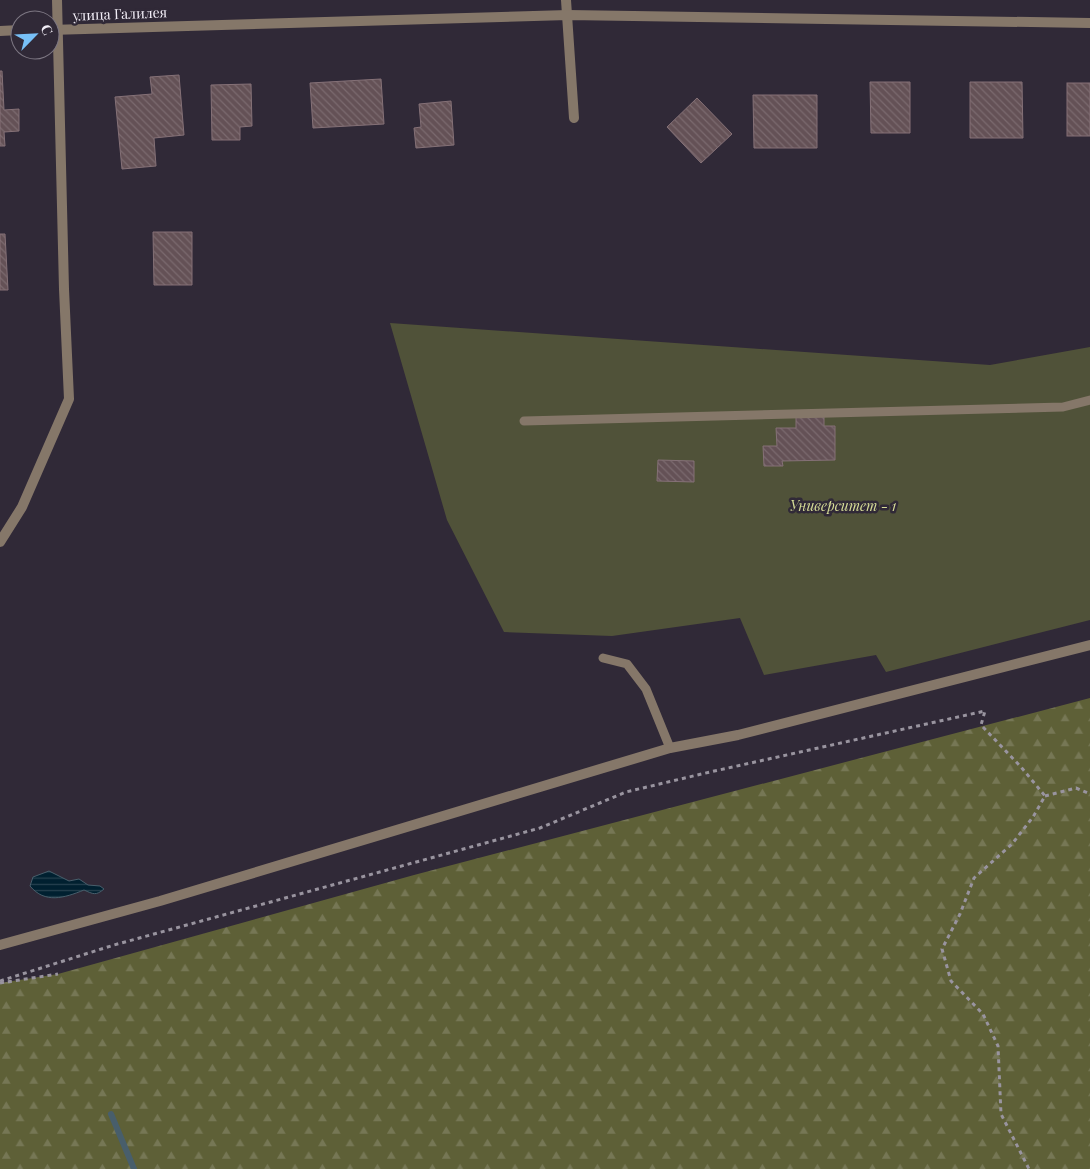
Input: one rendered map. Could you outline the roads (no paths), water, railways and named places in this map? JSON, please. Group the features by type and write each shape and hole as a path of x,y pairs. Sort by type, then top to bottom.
{"street":[{"path":"566,0 574,118"},
{"name":"улица Галилея","path":"60,30 568,15 1090,24"},
{"path":"0,542 22,507 69,398 55,60"},
{"path":"0,945 160,901 670,748 738,735 1090,645"}],"lane":[{"path":"524,421 1063,407 1090,400"},
{"path":"603,658 627,664 632,670 646,689 670,748"}],"water":[{"path":"49,871 69,881 79,879 88,885 100,886 104,889 97,893 84,890 62,897 48,897 36,892 30,886 33,877"}],"waterway":[{"path":"111,1114 134,1169"}],"park label":[{"name":"Университет - 1","path":"843,506"}]}
